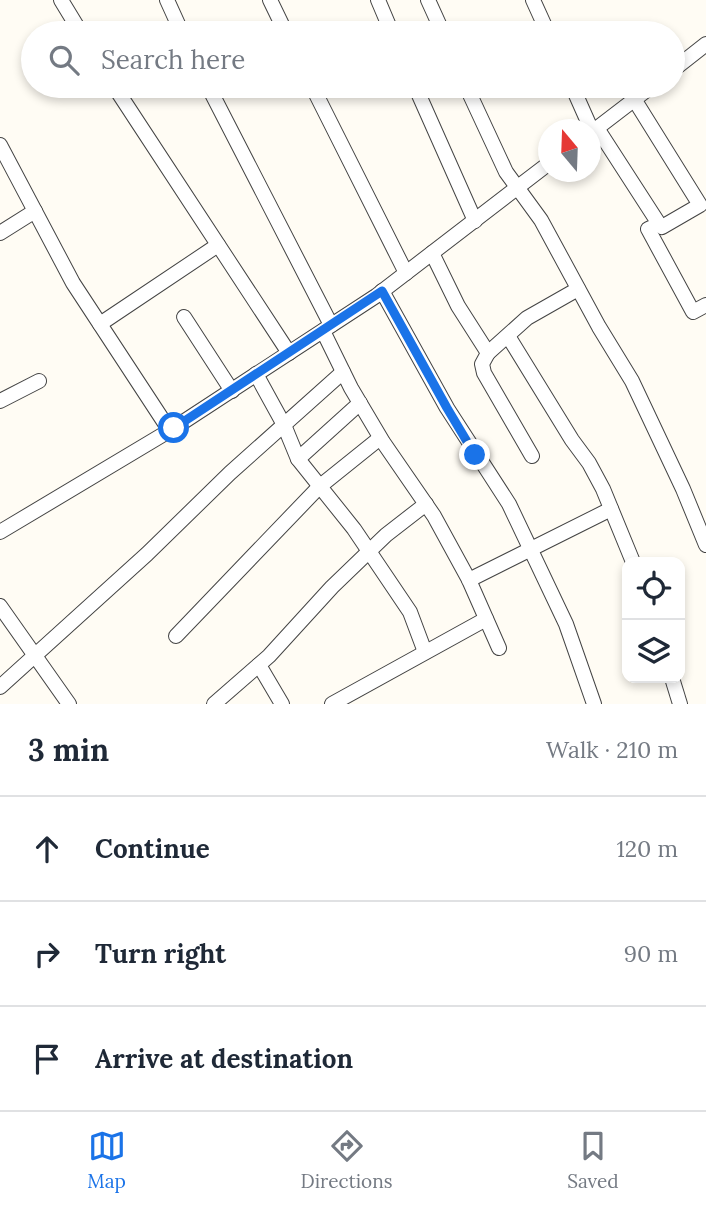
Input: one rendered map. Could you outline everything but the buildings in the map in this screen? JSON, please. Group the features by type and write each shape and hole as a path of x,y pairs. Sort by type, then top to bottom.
{"street":[{"path":"61,0 74,21"},
{"path":"167,0 177,21"},
{"path":"270,0 280,21"},
{"path":"377,0 387,21"},
{"path":"428,0 438,21"},
{"path":"533,0 543,21"},
{"path":"685,61 706,44"},
{"path":"122,98 289,353"},
{"path":"214,98 327,328 343,372 380,438 426,505 469,580 499,648"},
{"path":"318,98 406,273"},
{"path":"420,98 475,221"},
{"path":"472,98 506,172 541,220 632,381 706,545"},
{"path":"578,98 587,119"},
{"path":"601,125 634,99 701,205 662,227 601,142"},
{"path":"1,147 73,283 170,431"},
{"path":"0,532 170,431 327,328 382,291 538,172"},
{"path":"696,207 706,220"},
{"path":"0,233 35,211"},
{"path":"659,224 648,229 693,312 706,305"},
{"path":"100,324 218,245"},
{"path":"432,253 457,306 488,353"},
{"path":"532,456 484,373 482,364 488,353 527,318 578,289"},
{"path":"382,291 447,408 509,504 566,624 594,704"},
{"path":"184,317 232,391"},
{"path":"508,336 589,463 631,557"},
{"path":"0,687 343,372"},
{"path":"256,374 284,425 298,459 354,529 411,612 425,652"},
{"path":"0,401 39,381"},
{"path":"298,459 360,403"},
{"path":"176,636 319,486 380,438"},
{"path":"214,704 259,665 369,551 426,505"},
{"path":"469,580 611,509"},
{"path":"0,606 69,704"},
{"path":"335,703 486,618"},
{"path":"259,665 282,704"},
{"path":"674,683 680,704"}],"route":[{"path":"174,428 382,291 475,455"}]}
